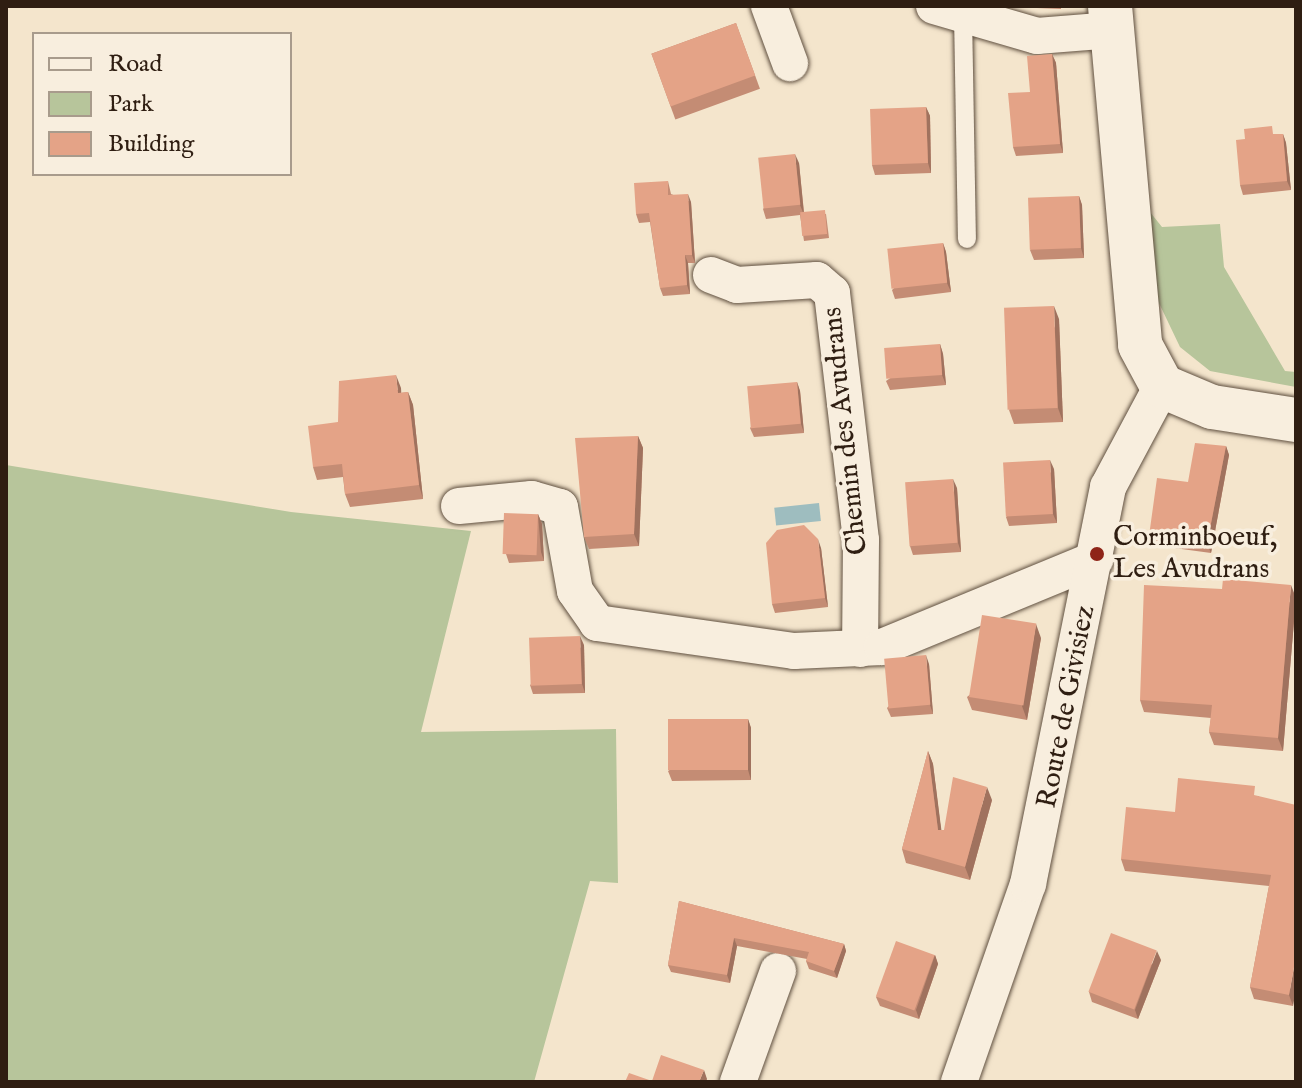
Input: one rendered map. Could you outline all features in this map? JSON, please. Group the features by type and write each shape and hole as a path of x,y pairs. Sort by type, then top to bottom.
{"street":[{"path":"769,6 790,63"},
{"path":"948,10 1037,36 1112,18 1128,271 1140,345 1162,386 1212,407 1296,420"},
{"name":"Chemin des Avudrans","path":"711,275 737,285 817,280 832,293 860,527 860,649"},
{"name":"Route de Givisiez","path":"959,1082 1028,884 1114,467 1162,386"},
{"path":"459,506 532,499 560,507 575,591 597,623 794,651 860,649 908,639 1096,559"},
{"path":"738,1082 778,971"}],"lane":[{"path":"948,10 967,239"}],"green space":[{"path":"1150,212 1162,227 1220,224 1224,267 1285,371 1296,372 1296,387 1210,371 1180,347 1158,301"},
{"path":"6,465 291,512 471,531 421,732 616,729 618,883 590,881 534,1082 6,1082"}],"water":[{"path":"819,503 821,521 776,526 774,508"}],"building":[{"path":"736,23 755,76 671,106 651,54"},
{"path":"1052,54 1060,144 1013,147 1008,93 1030,92 1027,56"},
{"path":"926,107 928,163 872,165 870,109"},
{"path":"1272,126 1273,134 1283,134 1287,181 1240,185 1236,140 1245,139 1244,129"},
{"path":"795,154 800,205 764,209 758,158"},
{"path":"668,181 668,195 688,194 692,255 685,255 687,285 660,288 649,213 636,214 634,183"},
{"path":"1079,196 1081,248 1030,250 1028,198"},
{"path":"825,210 827,234 802,236 800,212"},
{"path":"943,243 947,283 891,289 887,249"},
{"path":"1054,306 1058,408 1008,410 1004,308"},
{"path":"940,344 942,375 886,379 884,348"},
{"path":"396,375 398,393 408,392 419,485 345,494 342,464 313,467 308,426 338,422 339,381"},
{"path":"797,382 801,424 751,428 747,386"},
{"path":"638,436 634,534 584,537 575,438"},
{"path":"1195,443 1226,446 1207,544 1149,536 1157,478 1188,482"},
{"path":"1050,460 1053,514 1006,516 1003,462"},
{"path":"953,479 957,543 910,546 905,482"},
{"path":"504,513 538,514 537,555 503,554"},
{"path":"804,525 818,539 825,598 772,604 766,543 777,530"},
{"path":"1223,579 1291,585 1278,738 1209,732 1212,705 1140,700 1144,585 1222,589"},
{"path":"982,615 1036,624 1023,706 969,697"},
{"path":"580,636 582,684 531,686 529,638"},
{"path":"926,655 930,705 889,708 884,659"},
{"path":"668,719 748,719 748,770 668,770"},
{"path":"928,751 938,830 944,830 953,777 987,787 965,867 902,849"},
{"path":"1178,778 1255,786 1254,795 1296,805 1296,956 1289,995 1250,987 1271,875 1121,859 1126,807 1175,812"},
{"path":"679,901 844,944 834,971 806,961 809,952 734,938 727,975 668,965"},
{"path":"1111,933 1157,951 1134,1009 1088,992"},
{"path":"896,941 935,955 914,1010 876,996"},
{"path":"661,1055 704,1070 699,1082 625,1082 629,1073 652,1081"}],"place":[{"name":"Corminboeuf, Les Avudrans","path":"1097,554"}]}
